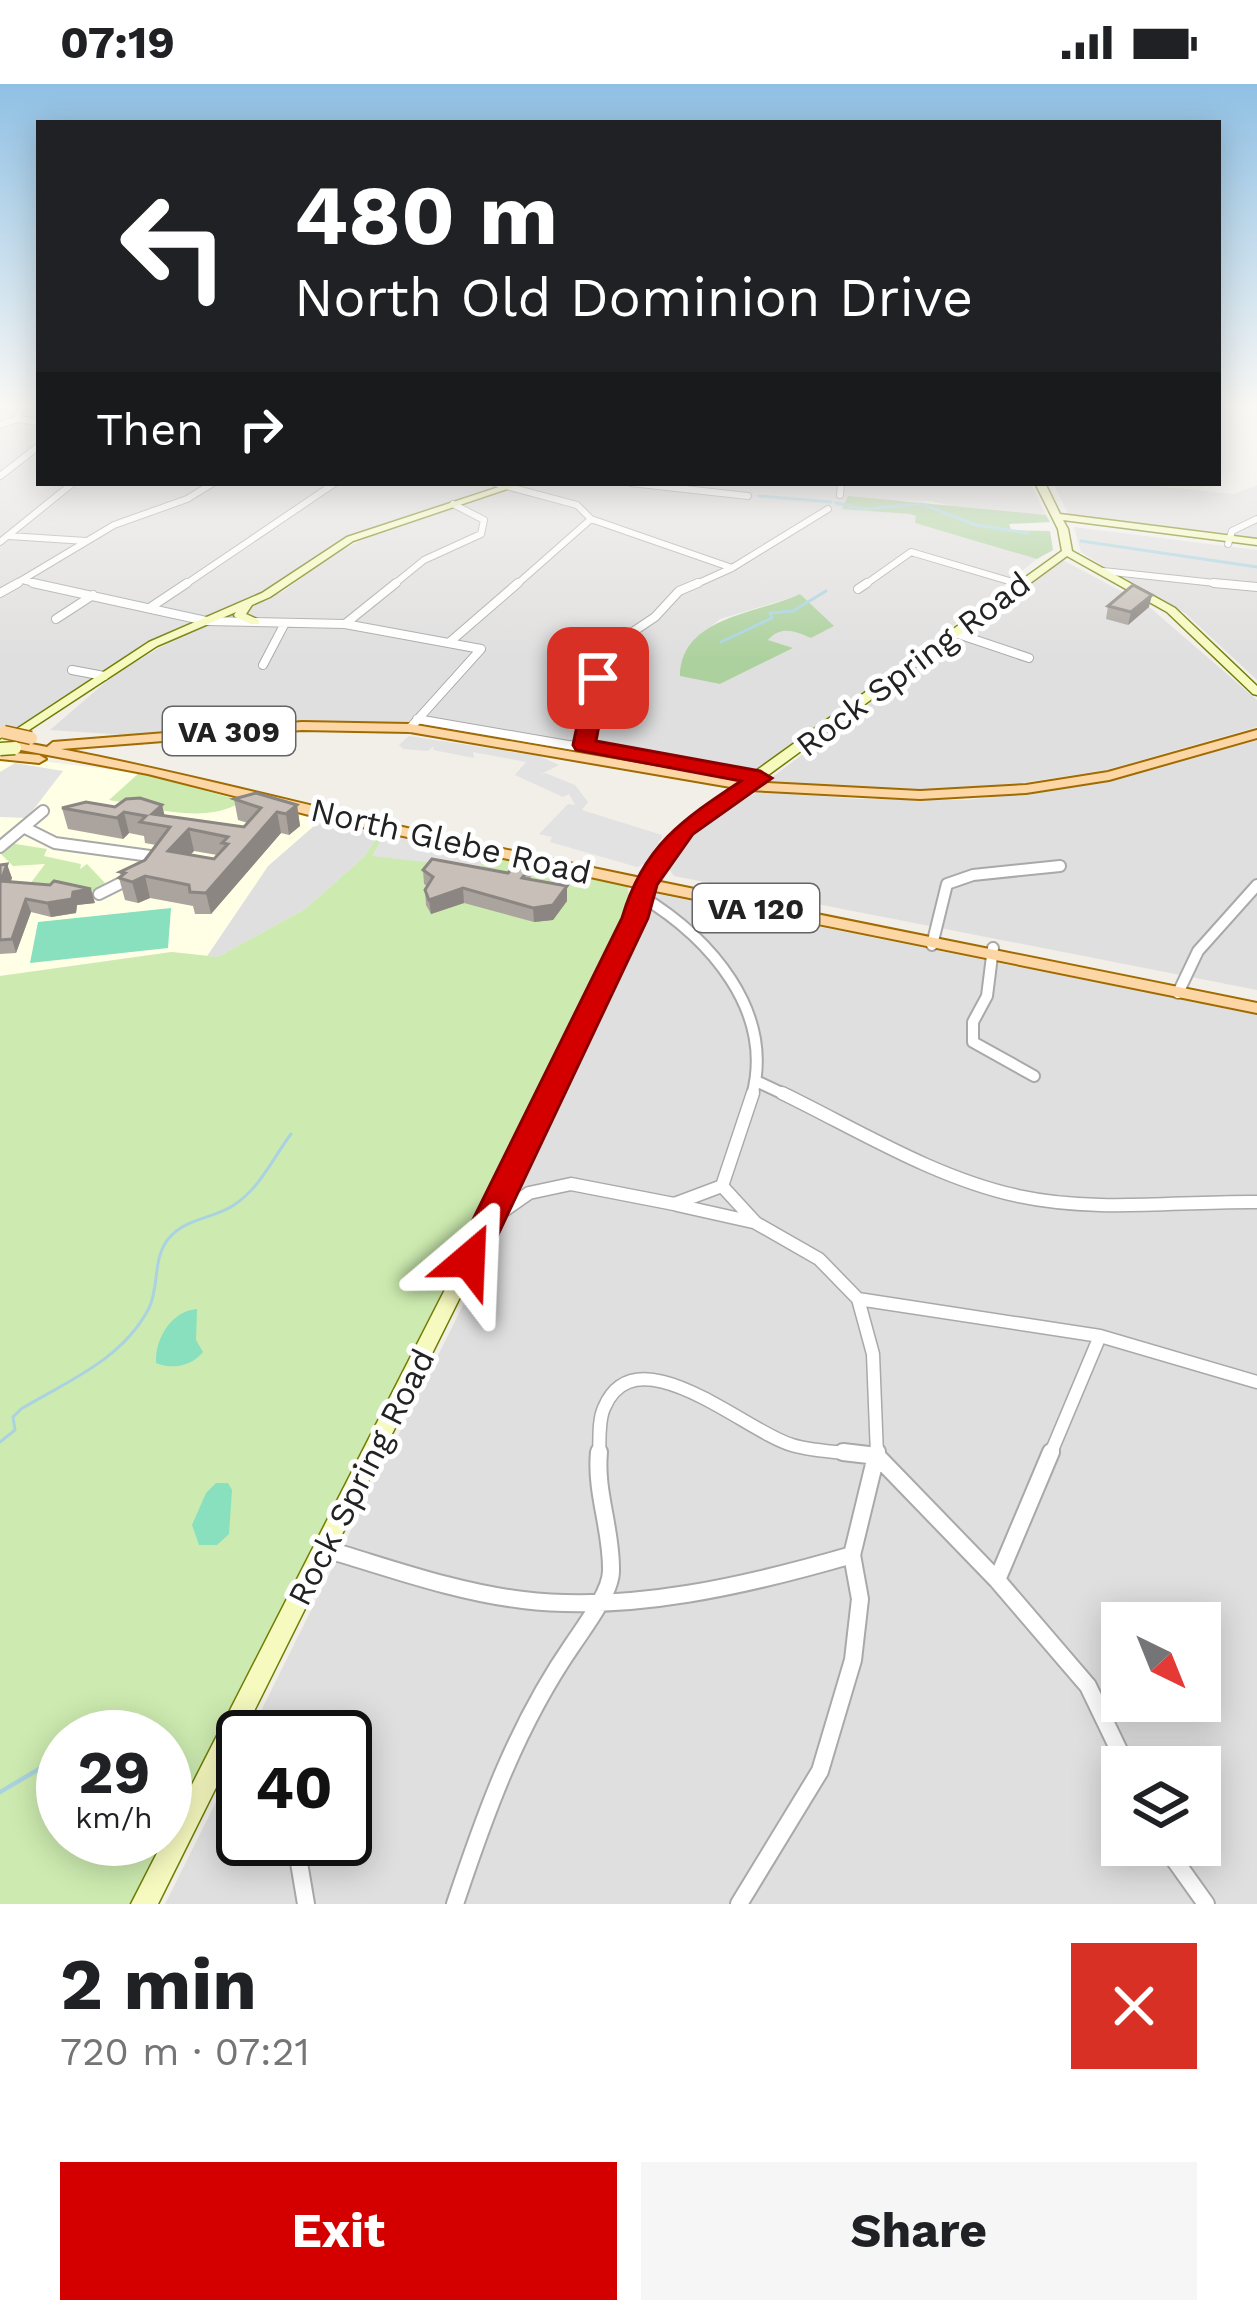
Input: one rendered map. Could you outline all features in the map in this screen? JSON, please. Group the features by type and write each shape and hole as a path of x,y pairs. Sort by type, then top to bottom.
{"main road":[{"name":"VA 309","path":"54,748 413,723 754,782 884,795 1032,788 1109,776 1257,734"},
{"name":"VA 309","path":"54,748 333,727"},
{"path":"9,745 125,740"},
{"path":"9,745 114,763"},
{"name":"North Glebe Road","path":"9,745 54,748 645,886 933,940"},
{"name":"North Glebe Road","path":"81,749 645,886 1178,988 1257,1008"},
{"path":"668,909 686,893"},
{"name":"North Glebe Road","path":"1178,988 1257,998"}],"street":[{"path":"11,536 66,489"},
{"path":"0,593 87,541 200,489"},
{"path":"151,607 326,489"},
{"path":"9,745 164,638 249,604 350,539 501,489"},
{"path":"526,489 577,505 592,519 732,568"},
{"path":"684,489 748,496"},
{"path":"840,495 841,489"},
{"path":"1043,489 1059,519 1066,552 1171,610 1257,692"},
{"path":"345,624 424,560 482,533 484,520 453,504"},
{"path":"584,745 603,652 655,617 679,591 732,568 828,509"},
{"path":"1229,541 1232,530 1257,518"},
{"path":"451,641 592,519"},
{"path":"1059,519 1257,545"},
{"path":"0,539 87,541"},
{"path":"858,589 911,552 1019,584"},
{"name":"Rock Spring Road","path":"242,1710 489,1221 635,918 645,886 684,829 1066,552"},
{"path":"1103,572 1257,587"},
{"path":"22,580 206,621 345,624 481,649 413,723"},
{"path":"56,619 93,595"},
{"path":"249,604 239,615 255,622"},
{"path":"263,664 285,622"},
{"path":"956,633 1029,658"},
{"path":"72,670 104,676"},
{"path":"413,723 584,745 754,782"},
{"name":"VA 309","path":"9,745 54,748"},
{"path":"0,847 44,811"},
{"path":"27,829 55,844 150,856 154,861 143,875 99,894"},
{"path":"933,940 945,889 956,879 1060,866"},
{"path":"1178,988 1257,885"},
{"path":"645,886 732,980 750,1009 759,1044 756,1082 727,1156 722,1186"},
{"path":"992,952 987,996 974,1022 973,1042 1034,1076"},
{"path":"756,1082 963,1181 1022,1197 1136,1208 1186,1201 1257,1202"},
{"path":"489,1221 529,1193 571,1184 674,1204 756,1223 819,1259 858,1299 873,1354 877,1456 852,1555 860,1599 853,1660 820,1771 740,1904"},
{"path":"674,1204 722,1186"},
{"path":"722,1186 756,1223"},
{"path":"505,1188 529,1193"},
{"path":"858,1299 1100,1336 1257,1382"},
{"path":"997,1580 1100,1336"},
{"path":"455,1904 496,1779 544,1686 612,1574 596,1484 603,1409 617,1390 643,1378 668,1381 790,1444 877,1456 997,1580 1088,1686 1117,1746"},
{"path":"325,1549 526,1601 596,1602 808,1569 852,1555"},
{"name":"Rock Spring Road","path":"144,1904 216,1762"},
{"path":"300,1866 306,1904"},
{"path":"1178,1866 1204,1903"}],"shaded area":[{"path":"0,489 494,489 338,542 268,591 151,642 17,728 0,727"},
{"path":"515,489 1033,489 1046,515 964,509 931,501 848,500 843,508 910,514 917,516 916,523 1037,559 910,660 746,779 428,724 282,724 126,735 50,730 116,673 180,636 284,591 330,556 372,535","holes":["800,595 833,626 811,638 790,629 776,632 767,640 791,649 720,684 700,679 690,644 720,619"]},
{"path":"1056,489 1183,489 1234,494 1257,489 1257,538 1069,515"},
{"path":"1074,527 1257,550 1257,583 1106,568 1081,552"},
{"path":"1061,559 1147,605 1257,700 1257,727 1106,770 1002,786 913,790 766,782"},
{"path":"1123,577 1257,590 1257,680 1185,613"},
{"path":"409,736 539,756 559,765 539,775 575,785 588,802 582,810 662,835 661,839 646,863 637,867 550,842 552,837 539,834 568,804 575,805 569,794 563,797 515,775 526,762 473,752 474,758 433,750 434,746 428,751 403,749 399,745"},
{"path":"1257,740 1257,990 674,876 669,869 690,832 759,791 857,799 967,800 1098,783"},
{"path":"22,759 150,774 323,818 268,866 207,956 171,952 0,976 0,761"},
{"path":"15,763 63,771 27,818 0,817 0,772"},
{"path":"323,818 382,830 364,857 305,909 218,957 207,956 268,866"},
{"path":"386,831 486,853 481,858 483,872 547,883 562,870 590,877 553,893 433,863 372,856"},
{"path":"653,893 1257,1015 1257,1904 165,1904 184,1866 192,1866 192,1850 216,1802 216,1866 372,1866 372,1710 261,1710 476,1279 627,959"}],"green space":[{"path":"848,496 1046,515 1050,522 1009,524 1011,530 1050,531 1053,550 1037,559 915,523 916,516 910,514 842,509"},
{"path":"800,594 834,626 811,638 778,632 768,640 793,648 720,684 680,676 684,656 707,629"},
{"path":"139,773 243,801 195,814 109,800"},
{"path":"382,830 628,886 629,915 234,1710 216,1710 216,1747 192,1795 192,1710 36,1710 36,1866 157,1866 138,1904 0,1904 0,976 172,952 218,957 305,909 364,857"},
{"path":"10,843 47,849 44,856 81,864 80,869 87,864 105,883 84,897 30,884 45,864 13,866 0,853"},
{"path":"171,908 168,948 30,963 38,922"},
{"path":"197,1309 196,1340 203,1352 181,1365 156,1363 166,1328 179,1315"},
{"path":"216,1483 228,1483 232,1490 229,1534 217,1545 199,1545 192,1525 206,1493"}],"building":[{"path":"1133,585 1152,595 1131,612 1108,606"},
{"path":"256,793 297,805 286,814 277,812 206,893 145,876 132,882 119,878 125,873 120,872 145,860 170,827 140,822 146,816 124,812 117,818 62,808 86,802 115,807 126,799 140,798 162,805 152,814 244,827 261,808 234,799","holes":["189,829 228,837 222,843 228,844 214,859 168,851"]},
{"path":"432,859 508,873 515,865 530,868 522,878 567,886 553,905 533,908 463,888 429,900 425,890 433,877 423,870"},
{"path":"7,864 1,881 50,885 54,881 91,889 73,892 72,899 47,903 26,899 12,939 0,940 0,865"}],"waterway":[{"path":"759,496 831,502"},
{"path":"836,503 862,509 922,504 976,525 1028,533"},
{"path":"1081,541 1257,567"},
{"path":"721,642 772,618 770,613 793,611 826,591"},
{"path":"0,1442 15,1430 13,1417 21,1409 93,1367 125,1341 149,1308 160,1254 169,1238 183,1226 226,1210 243,1198 291,1134"},
{"path":"0,1792 36,1771"}],"route":[{"path":"469,1260 635,918 644,884 684,829 760,778 584,745 598,678"}]}
